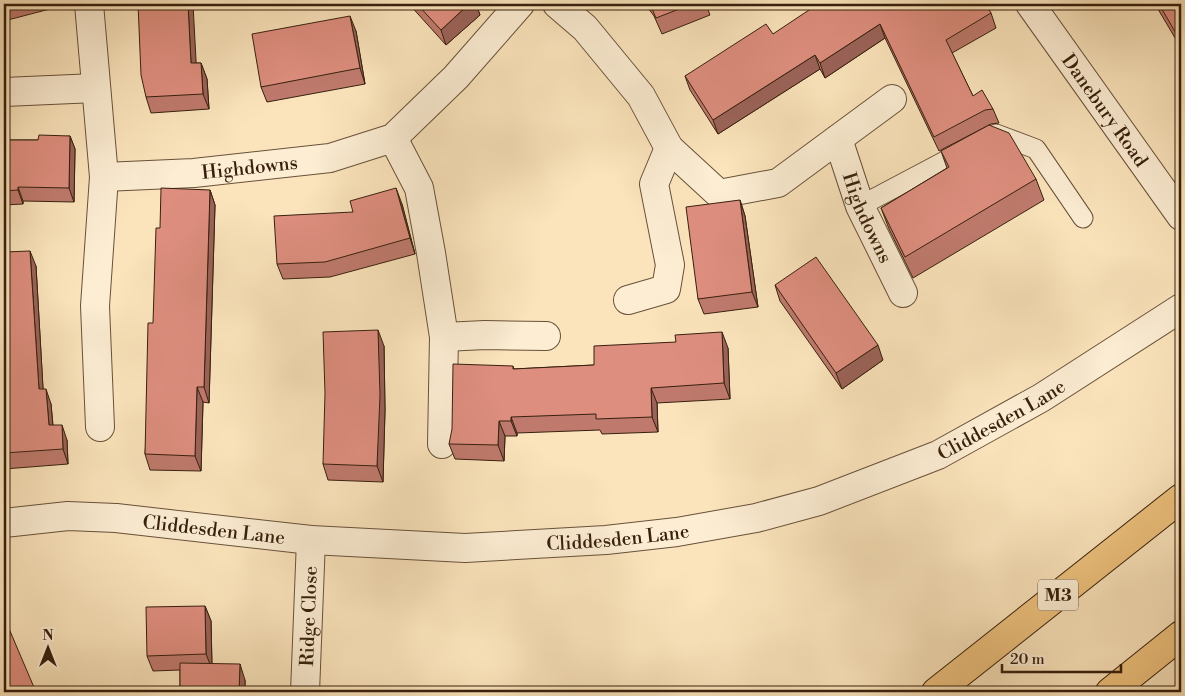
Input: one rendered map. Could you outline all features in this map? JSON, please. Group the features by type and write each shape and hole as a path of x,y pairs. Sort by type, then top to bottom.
{"highway":[{"name":"M3","path":"936,692 1181,498"},
{"path":"1110,692 1181,635"}],"street":[{"path":"89,4 104,177 95,306 100,427"},
{"name":"Highdowns","path":"104,177 194,172 330,158 393,138 456,77 520,4"},
{"path":"558,4 584,28 641,96 669,148 719,194 778,182 892,99"},
{"name":"Danebury Road","path":"1030,4 1181,216"},
{"path":"4,92 96,88"},
{"path":"393,138 419,188 444,337 442,444"},
{"name":"Highdowns","path":"838,139 860,206 903,293"},
{"path":"628,300 666,289 670,265 654,184 669,148"},
{"name":"Cliddesden Lane","path":"4,523 68,516 116,518 311,540 465,548 536,545 677,532 756,518 819,500 938,455 1041,398 1181,308"},
{"path":"444,337 485,334 546,336"},
{"name":"Ridge Close","path":"305,692 311,540"}],"lane":[{"path":"860,206 996,134 1036,149 1084,218"}],"building":[{"path":"138,4 188,4 191,63 201,63 203,94 146,97 141,75"},
{"path":"417,4 469,4 441,30"},
{"path":"650,4 692,4 656,18"},
{"path":"818,4 986,4 991,13 946,40 973,96 982,90 993,109 985,110 934,137 880,24 820,63 815,55 713,120 685,76 766,24 773,34"},
{"path":"1159,4 1181,4 1181,42"},
{"path":"350,16 360,68 261,87 252,34"},
{"path":"989,125 1009,133 1036,179 905,257 881,208 949,167 941,151"},
{"path":"39,135 70,136 69,188 18,187 18,190 4,191 4,140 38,140"},
{"path":"161,188 210,190 204,387 197,387 195,456 145,454 148,323 153,323 156,228 160,228"},
{"path":"396,188 410,238 325,262 277,264 274,216 353,212 350,201"},
{"path":"740,200 752,292 698,299 686,207"},
{"path":"30,251 39,389 46,389 49,425 62,425 63,449 4,453 4,252"},
{"path":"816,257 878,345 836,373 775,285"},
{"path":"378,330 380,395 377,466 323,464 325,393 323,332"},
{"path":"722,332 724,383 651,388 652,417 596,419 596,414 511,417 511,421 499,421 498,445 449,444 452,429 453,364 513,366 513,369 594,365 594,346 676,342 675,335"},
{"path":"205,606 206,654 147,656 146,607"},
{"path":"4,617 36,692 4,692"},
{"path":"180,663 240,664 239,692 180,692"}]}
